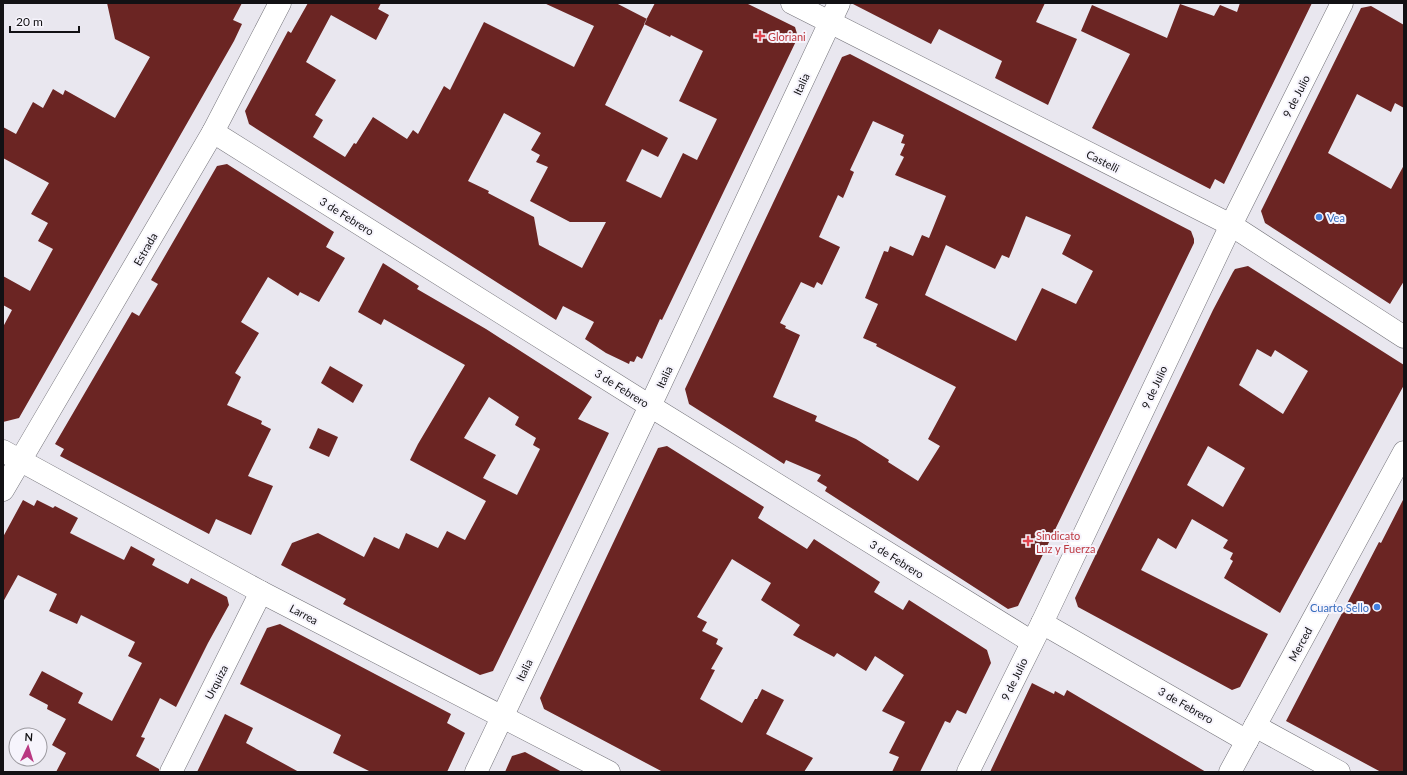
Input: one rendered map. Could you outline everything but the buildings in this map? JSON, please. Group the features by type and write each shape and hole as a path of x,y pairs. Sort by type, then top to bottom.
{"street":[{"name":"Estrada","path":"3,490 12,456 213,132 280,3"},
{"name":"Castelli","path":"792,3 1231,225 1404,337"},
{"name":"Italia","path":"476,772 839,3"},
{"name":"9 de Julio","path":"968,772 1042,623 1231,225 1342,3"},
{"name":"3 de Febrero","path":"213,132 650,406 1032,642"},
{"name":"Merced","path":"1230,772 1404,452"},
{"name":"Larrea","path":"12,456 261,592 608,772"},
{"name":"Urquiza","path":"171,772 261,592"},
{"name":"3 de Febrero","path":"1042,623 1251,733 1338,772"}],"place":[{"name":"Gloriani","path":"760,36"},
{"name":"Vea","path":"1319,217"},
{"name":"Sindicato Luz y Fuerza","path":"1028,541"},
{"name":"Cuarto Sello","path":"1377,607"}]}
